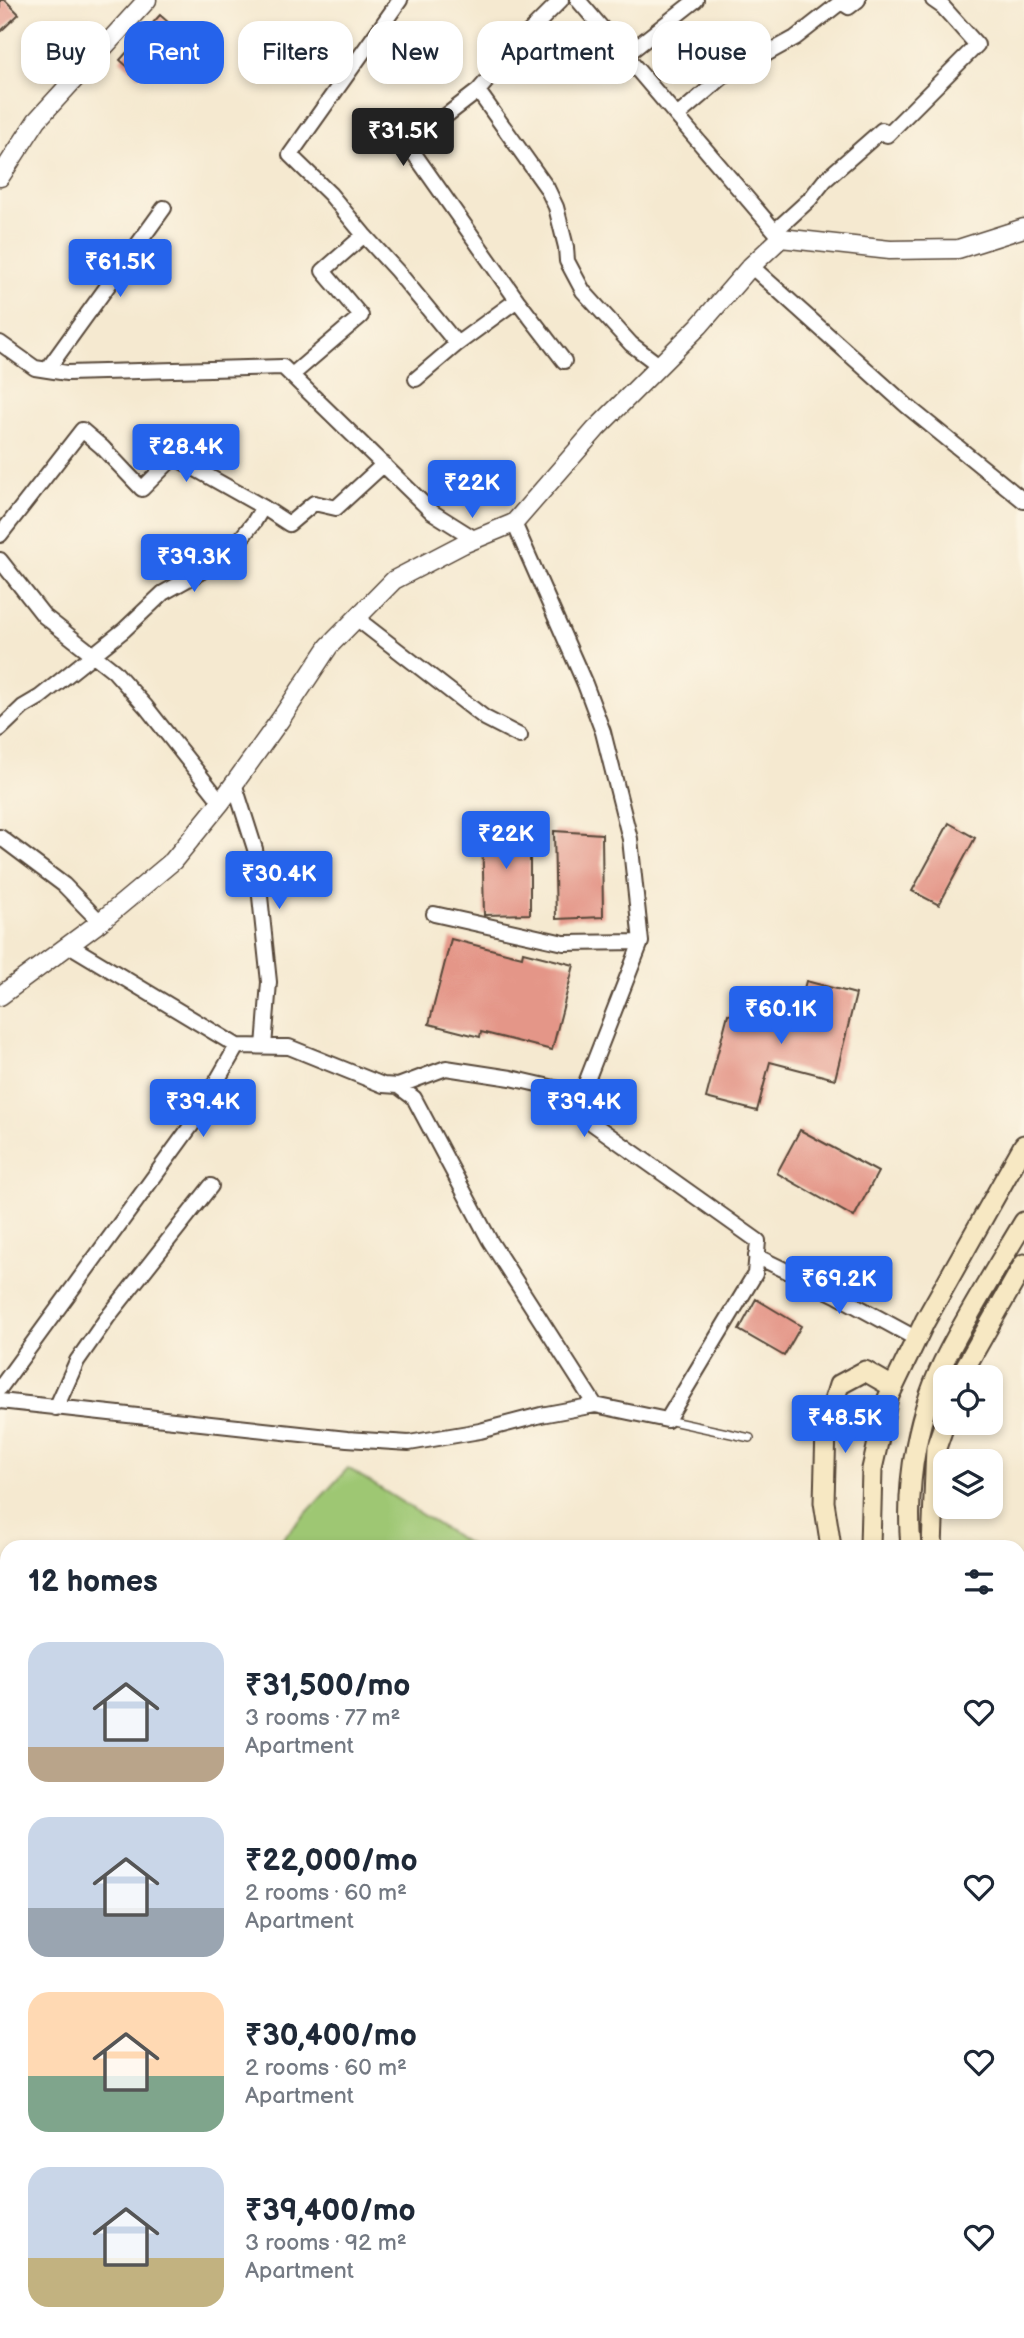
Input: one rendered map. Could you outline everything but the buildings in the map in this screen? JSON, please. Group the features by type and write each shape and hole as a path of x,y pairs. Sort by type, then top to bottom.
{"main road":[{"path":"870,1540 872,1469 888,1398 917,1339 1024,1145"},
{"path":"911,1540 910,1483 930,1397 948,1353 1024,1222"},
{"path":"967,1365 1024,1264"},
{"path":"830,1540 824,1502 826,1427 839,1385 864,1371 893,1387"},
{"path":"932,1540 936,1448 940,1435"}],"street":[{"path":"0,177 37,120 147,0"},
{"path":"400,0 290,155 330,194 457,344"},
{"path":"561,0 526,35 478,91 408,145 517,300 564,360"},
{"path":"578,0 596,21"},
{"path":"638,45 696,0"},
{"path":"677,116 745,58 750,63 795,38 841,2 849,7 858,0"},
{"path":"0,996 8,983 69,945 173,861 221,802 329,646 356,618 394,580 475,539 514,523 596,429 699,327 825,180 881,130 887,135 977,45 943,7 933,0"},
{"path":"638,70 778,235 890,250 958,249 1024,228"},
{"path":"478,91 547,188 556,207 567,261 583,291 631,344 660,366"},
{"path":"47,370 164,208"},
{"path":"292,375 360,316 323,271 364,235"},
{"path":"751,266 907,406 1024,501"},
{"path":"416,379 457,344 517,300"},
{"path":"0,343 36,368 67,373 283,367 432,512 475,539"},
{"path":"0,535 82,430 142,489 174,457 289,524 314,503 336,508 384,464"},
{"path":"0,729 23,707 93,656 163,593 217,563 254,522 263,507"},
{"path":"514,523 585,684 603,732 630,839 641,942 575,1111"},
{"path":"0,560 44,616 114,671 221,802"},
{"path":"356,618 485,718 520,736"},
{"path":"234,783 256,849 269,982 264,1046"},
{"path":"0,837 64,885 100,922"},
{"path":"434,914 564,943 641,942"},
{"path":"0,1401 347,1439 409,1443 480,1431 541,1415 595,1405 667,1420 755,1274 758,1241 575,1111 559,1089 446,1068 398,1086 383,1085 289,1047 237,1046 69,945"},
{"path":"0,1388 191,1126 237,1046"},
{"path":"398,1086 414,1098 490,1241 595,1405"},
{"path":"56,1408 76,1361 211,1186"},
{"path":"756,1256 917,1339"}],"lane":[{"path":"667,1420 750,1438"}],"green space":[{"path":"348,1468 462,1540 281,1540"}]}
